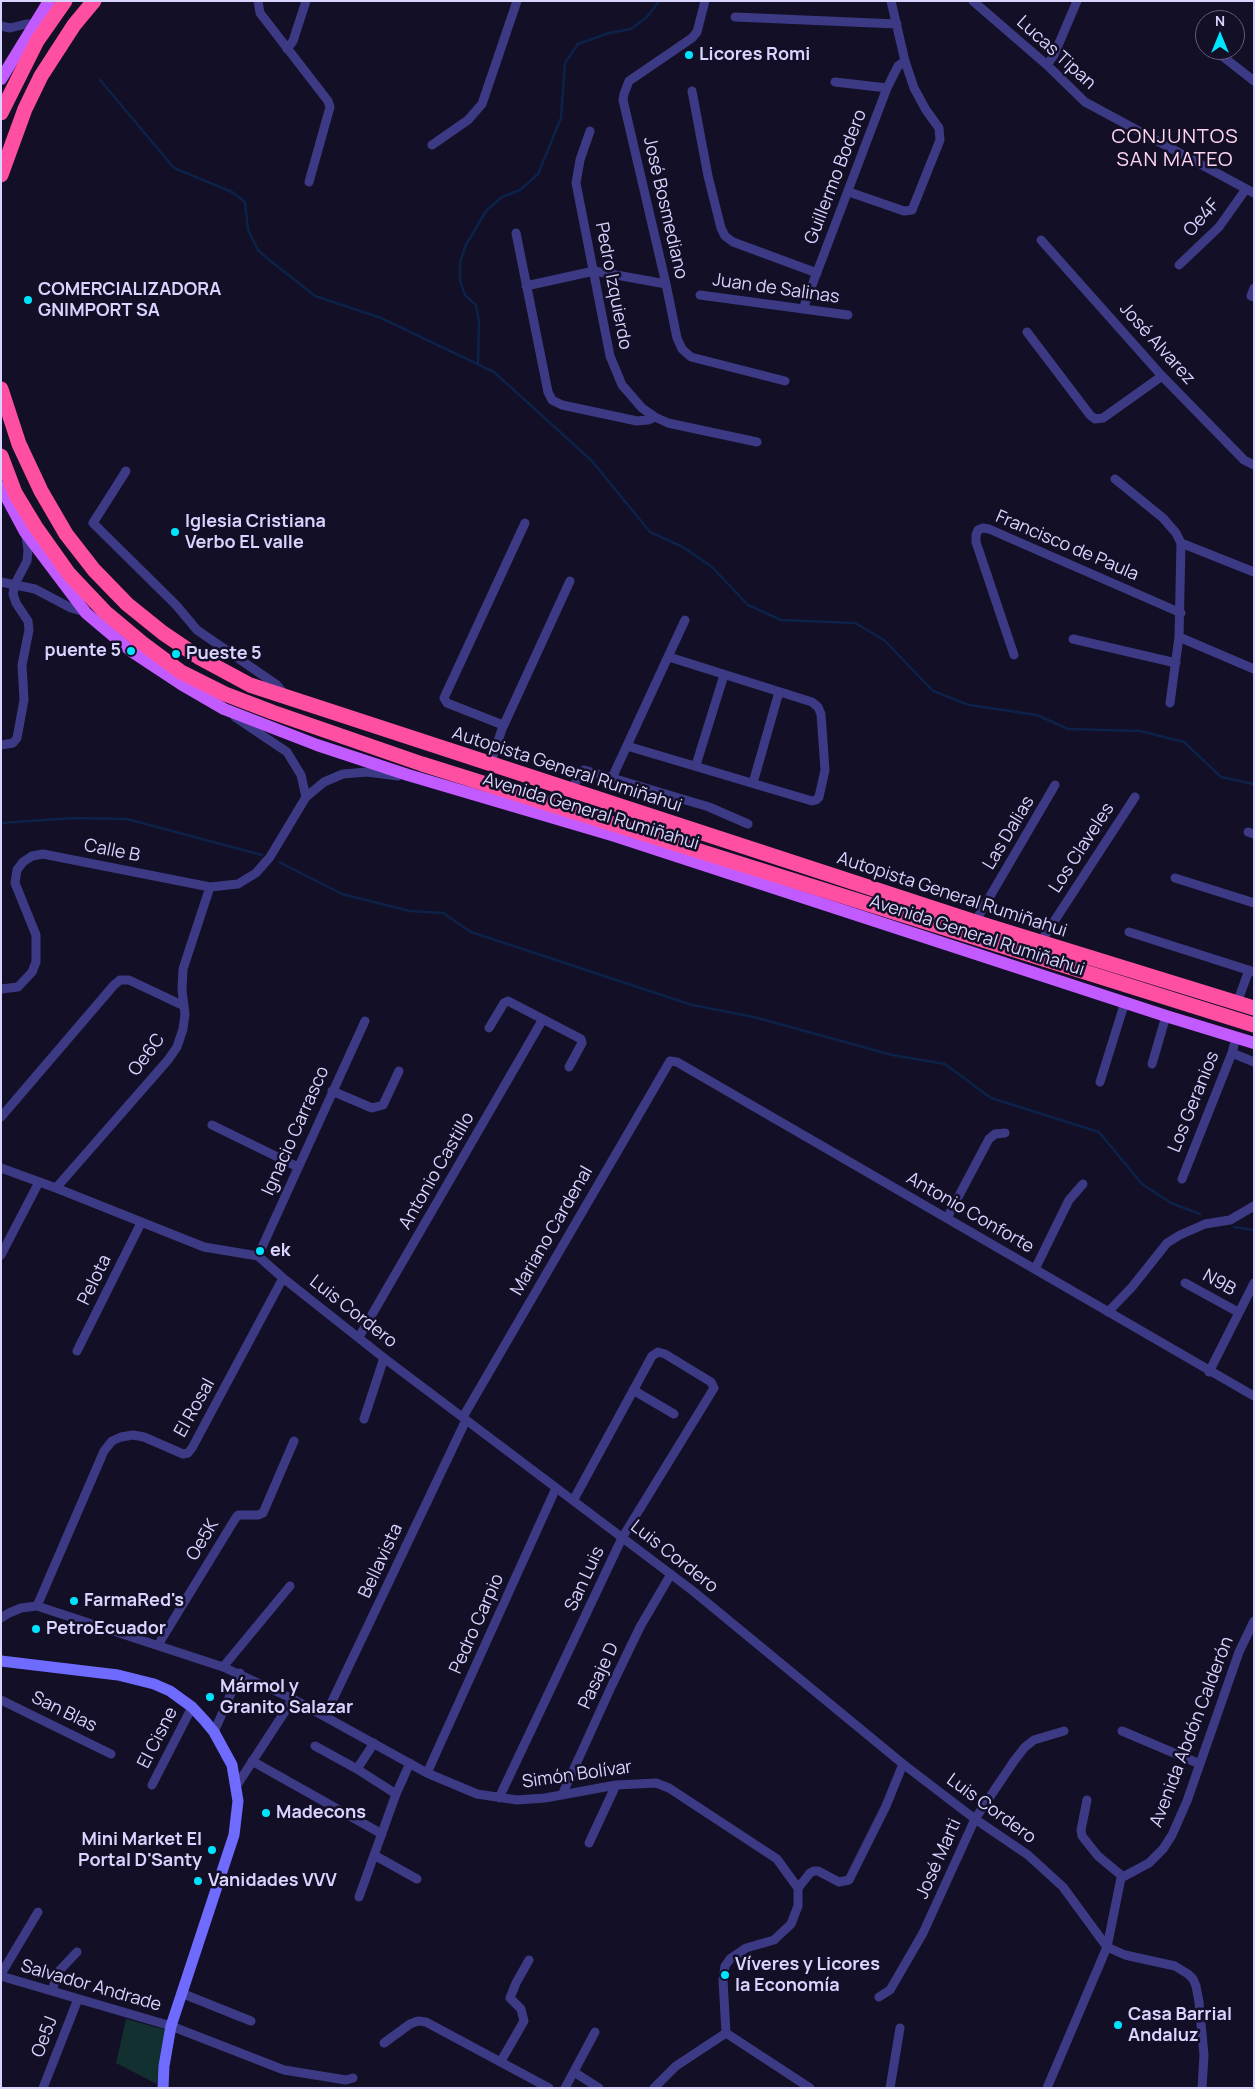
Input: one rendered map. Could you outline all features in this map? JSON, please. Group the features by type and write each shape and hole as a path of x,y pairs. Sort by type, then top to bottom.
{"highway":[{"path":"1,113 37,41 65,1"},
{"path":"1,175 25,109 42,76 74,25 94,1"},
{"name":"Autopista General Rumiñahui","path":"1,390 19,444 42,491 66,534 94,570 128,604 169,638 200,658 250,685 287,699 975,922 1254,1008"},
{"name":"Autopista General Rumiñahui","path":"1,456 15,493 35,526 69,574 105,612 142,643 181,672 225,694 422,764 1254,1026"}],"main road":[{"path":"1,79 49,1"},
{"name":"Avenida General Rumiñahui","path":"1,487 25,532 86,612 131,651 224,710 317,745 408,775 615,836 1166,1016 1254,1042"},
{"path":"1,1662 100,1672 135,1678 170,1691 192,1707 214,1732 232,1765 237,1786 238,1809 234,1835 171,2026 164,2066 163,2088"}],"street":[{"path":"258,1 260,13 328,101 330,107 309,182"},
{"path":"287,49 293,41 306,1"},
{"path":"432,146 468,120 482,104 517,1"},
{"name":"José Bosmediano","path":"705,1 701,23 692,38 629,81 624,94 625,109 677,338 682,350 691,356 785,381"},
{"path":"848,192 904,211 912,210 940,140 941,133 939,128 914,88 905,60 891,1"},
{"name":"Lucas Tipan","path":"973,1 1047,65 1085,102 1250,191"},
{"path":"1047,65 1054,55 1077,1"},
{"path":"735,17 897,24"},
{"path":"1,26 10,28 34,24"},
{"name":"Guillermo Bodero","path":"803,309 887,88 898,66 905,60"},
{"path":"1227,60 1254,81"},
{"path":"835,82 887,88"},
{"path":"692,91 708,176 721,228 725,236 733,242 817,272"},
{"name":"Pedro Izquierdo","path":"590,131 580,160 576,183 610,356 622,385 642,408 654,417 668,423 757,442"},
{"name":"Oe4F","path":"1179,265 1219,227 1250,191"},
{"path":"516,233 548,392 552,400 562,405 636,420 648,420 654,417"},
{"name":"José Alvarez","path":"1041,240 1162,376 1244,460 1254,466"},
{"path":"526,286 594,271 666,284"},
{"path":"1254,288 1251,296 1254,297"},
{"name":"Juan de Salinas","path":"700,295 848,315"},
{"path":"1027,332 1095,419 1103,418 1162,376"},
{"path":"126,471 93,523 176,605 197,630 277,685 287,699"},
{"path":"1115,479 1163,518 1176,533 1181,543 1181,612 1170,703"},
{"path":"503,725 447,703 444,698 525,523"},
{"name":"Francisco de Paula","path":"1014,655 976,542 976,535 983,528 1181,612"},
{"path":"1,745 13,743 17,738 24,700 22,665 29,630 28,621 16,604 13,594 15,584 26,561 28,550 25,532"},
{"path":"1181,543 1254,572"},
{"path":"490,765 503,725 570,581"},
{"path":"1,582 35,589 71,608 86,612"},
{"path":"612,778 685,620"},
{"path":"1179,637 1254,669"},
{"path":"1073,639 1176,663"},
{"path":"627,746 812,801 819,797 825,770 818,707 812,702 669,657"},
{"path":"696,765 724,674"},
{"path":"753,783 779,692"},
{"path":"224,710 287,752 301,775 306,797"},
{"path":"571,791 584,770 710,807 748,824"},
{"name":"Calle B","path":"1,989 18,987 32,972 36,962 36,935 16,883 17,870 23,862 32,856 43,854 210,887 238,884 256,873 270,857 306,797 324,782 343,774 367,772 398,776 408,775"},
{"name":"Las Dalias","path":"975,922 1055,786"},
{"name":"Los Claveles","path":"1040,942 1135,797"},
{"path":"1175,878 1254,903"},
{"name":"Oe6C","path":"56,1188 168,1060 177,1046 183,1028 183,969 210,887"},
{"path":"1129,932 1252,971 1237,1003"},
{"path":"1,1117 120,980 129,980 184,1006"},
{"path":"490,1028 504,1003 508,1001 581,1039 582,1043 569,1068"},
{"path":"1100,1082 1125,1002"},
{"path":"1152,1064 1166,1016"},
{"name":"Antonio Castillo","path":"359,1338 543,1020"},
{"name":"Ignacio Carrasco","path":"258,1256 365,1021"},
{"name":"Los Geranios","path":"1182,1178 1232,1053 1236,1037"},
{"path":"1232,1053 1254,1062"},
{"name":"Antonio Conforte","path":"670,1061 677,1062 1209,1372 1254,1396"},
{"name":"Mariano Cardenal","path":"464,1418 670,1061"},
{"path":"332,1091 372,1108 383,1105 399,1071"},
{"path":"212,1125 298,1167"},
{"path":"947,1218 988,1139 995,1134 1005,1133"},
{"path":"1,1168 56,1188 204,1248 258,1256"},
{"path":"1,1255 39,1182"},
{"path":"1035,1269 1069,1200 1083,1184"},
{"path":"1108,1312 1132,1287 1167,1244 1180,1234 1206,1224 1230,1220 1254,1206"},
{"name":"Pelota","path":"78,1351 141,1223"},
{"name":"Luis Cordero","path":"258,1256 384,1358 556,1488 574,1499 671,1574 903,1764 975,1819 1028,1855 1063,1887 1107,1947"},
{"name":"El Rosal","path":"37,1606 104,1451 112,1442 121,1437 132,1435 144,1437 183,1454 188,1453 283,1278"},
{"name":"N9B","path":"1185,1283 1238,1312"},
{"path":"1209,1372 1254,1283"},
{"name":"San Luis","path":"499,1798 622,1538 714,1388 711,1382 665,1354 658,1352 652,1356 633,1390"},
{"path":"364,1419 384,1358"},
{"path":"574,1499 633,1390 674,1414"},
{"name":"Bellavista","path":"325,1716 464,1418"},
{"name":"Oe5K","path":"158,1645 235,1518 263,1513 294,1441"},
{"name":"Pedro Carpio","path":"428,1772 556,1488"},
{"name":"Pasaje D","path":"562,1795 620,1668 654,1601 671,1574"},
{"path":"223,1666 290,1586"},
{"path":"1,1618 21,1608 37,1606"},
{"name":"Simón Bolívar","path":"37,1606 240,1673 293,1699 410,1763 476,1794 517,1800 562,1795 616,1785 656,1783 669,1788 777,1859 798,1888"},
{"name":"Avenida Abdón Calderón","path":"1122,1876 1149,1863 1163,1849 1172,1835 1187,1801 1239,1652 1254,1622"},
{"path":"214,1732 240,1673"},
{"path":"237,1786 293,1699"},
{"name":"San Blas","path":"1,1700 112,1754"},
{"name":"El Cisne","path":"152,1785 192,1707"},
{"name":"José Marti","path":"879,1997 890,1990 923,1933 975,1819 1024,1747 1046,1735 1064,1731"},
{"path":"1122,1731 1200,1764"},
{"path":"357,1769 374,1743"},
{"path":"315,1746 357,1769 396,1794"},
{"path":"252,1761 382,1834"},
{"path":"359,1897 396,1794 410,1763"},
{"path":"726,2033 723,1980 725,1966 730,1959 746,1948 774,1940 791,1924 798,1906 798,1888 810,1873 818,1871 839,1882 849,1880 886,1806 903,1764"},
{"path":"589,1843 616,1785"},
{"path":"1050,2086 1107,1947 1122,1876 1098,1856 1082,1836 1081,1830 1087,1800"},
{"path":"374,1855 416,1879"},
{"path":"1,1975 38,1912"},
{"path":"1107,1947 1125,1955 1175,1966 1193,1979 1199,2002 1204,2055 1202,2088"},
{"path":"52,1991 58,1972 77,1952"},
{"path":"501,2061 524,2021 521,2009 510,1998 529,1960"},
{"name":"Salvador Andrade","path":"1,1975 171,2026 284,2070 346,2080 353,2078"},
{"path":"182,1993 251,2021"},
{"name":"Oe5J","path":"43,2088 78,1999"},
{"path":"384,2043 410,2024 418,2021 426,2022 549,2088"},
{"path":"890,2088 900,2028"},
{"path":"565,2088 595,2032"},
{"path":"654,2088 676,2066 726,2033"},
{"path":"726,2033 810,2088"},
{"path":"574,2072 599,2088"}],"green space":[{"path":"126,2019 166,2030 157,2084 116,2063"}],"waterway":[{"path":"478,363 479,321 476,305 465,295 460,281 460,262 466,245 486,211 502,197 520,190 538,174 561,118 565,63 578,44 609,33 631,29 647,17 659,1"},
{"path":"100,80 174,168 232,192 245,202 248,230 258,250 268,259 315,296 381,318 494,372 592,461 650,532 683,547 712,567 748,605 781,620 855,623 884,640 933,691 969,705 1037,715 1068,729 1140,731 1184,742 1221,777 1254,784"},
{"path":"1,823 74,818 127,819 262,855"},
{"path":"279,862 342,894 410,911 443,913 471,932 692,1005 754,1017 892,1055 945,1064 991,1098 1099,1132 1142,1184 1171,1203 1200,1214"},
{"path":"1234,1227 1254,1230"}],"place":[{"name":"Licores Romi","path":"689,55"},
{"name":"COMERCIALIZADORA GNIMPORT SA","path":"28,300"},
{"name":"Iglesia Cristiana Verbo EL valle","path":"175,532"},
{"name":"puente 5","path":"131,651"},
{"name":"Pueste 5","path":"176,654"},
{"name":"ek","path":"260,1251"},
{"name":"FarmaRed's","path":"74,1601"},
{"name":"PetroEcuador","path":"36,1629"},
{"name":"Mármol y Granito Salazar","path":"210,1697"},
{"name":"Madecons","path":"266,1813"},
{"name":"Mini Market El Portal D'Santy","path":"212,1850"},
{"name":"Vanidades VVV","path":"198,1881"},
{"name":"Víveres y Licores la Economía","path":"725,1975"},
{"name":"Casa Barrial Andaluz","path":"1118,2025"}],"district":[{"name":"CONJUNTOS SAN MATEO","path":"1175,148"}]}
